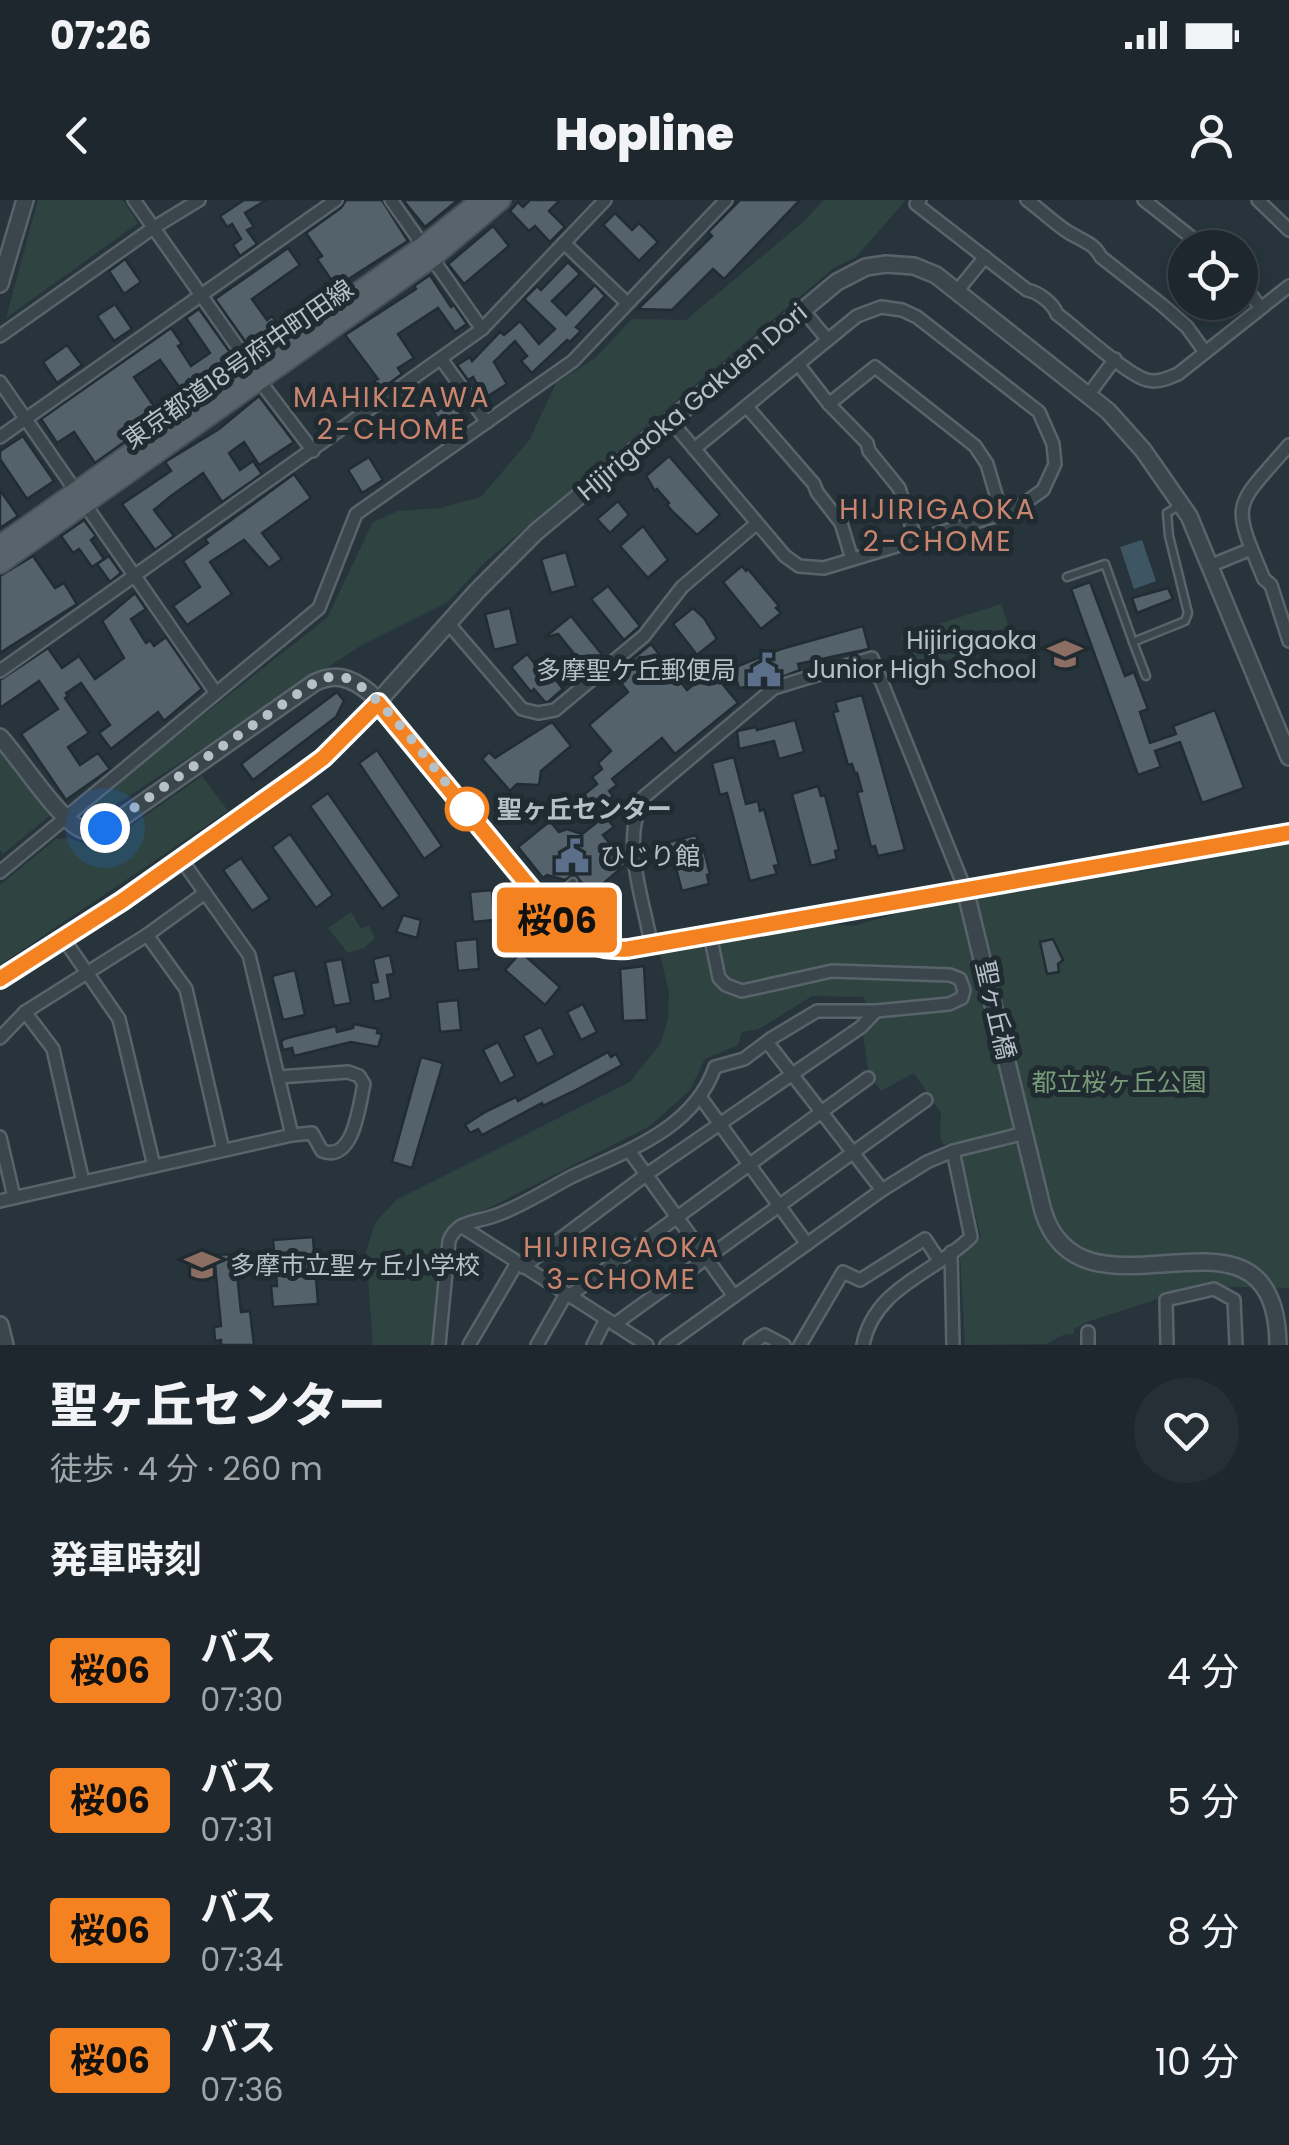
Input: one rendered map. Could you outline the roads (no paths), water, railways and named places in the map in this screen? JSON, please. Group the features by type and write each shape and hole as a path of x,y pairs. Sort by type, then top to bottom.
{"main road":[{"name":"東京都道18号府中町田線","path":"427,252 481,200"},
{"name":"東京都道18号府中町田線","path":"0,564 79,498 501,200"},
{"name":"東京都道18号府中町田線","path":"0,545 79,498"}],"street":[{"path":"0,284 24,200"},
{"path":"134,200 312,451"},
{"path":"0,336 199,200"},
{"path":"0,437 336,200"},
{"path":"390,200 482,329"},
{"path":"0,671 482,329 605,200"},
{"path":"1,869 319,608 356,514 573,360 726,200"},
{"path":"920,200 916,204 1141,378 1156,381 1178,374 1289,286"},
{"path":"1027,200 1097,249 1102,258 1187,328 1205,352"},
{"path":"1144,200 1182,230"},
{"path":"1258,200 1289,230"},
{"path":"564,243 628,303"},
{"path":"958,290 984,257"},
{"name":"Hijirigaoka Gakuen Dori","path":"0,978 181,860 311,767 378,703 536,532 847,275 876,264 914,266 958,290 1089,394 1143,450 1181,504 1212,565 1289,756"},
{"path":"1258,304 1261,308"},
{"path":"670,420 756,524 799,566 824,568 1002,516 1043,490 1053,473 1053,444 1039,412 916,316 882,307 864,311 694,449"},
{"path":"803,310 827,339"},
{"path":"442,359 487,422"},
{"path":"1089,394 1116,359"},
{"path":"798,364 852,425 899,488 916,540"},
{"path":"830,404 875,367 975,446 987,464 1002,516"},
{"path":"0,382 216,693"},
{"path":"746,407 794,465 802,469 835,514 852,558"},
{"path":"1289,445 1284,460 1246,494 1241,520 1264,580 1271,585 1289,642"},
{"path":"448,623 522,709 538,714 555,710 644,636 682,586 756,524"},
{"path":"1212,565 1251,548"},
{"path":"651,943 632,831 644,797 774,688 872,658 965,889"},
{"path":"0,737 67,817 89,831 110,826 322,679 338,676 353,681 378,703 572,936 616,950 1289,832"},
{"path":"181,860 249,955 292,1135"},
{"name":"聖ヶ丘橋","path":"965,889 1047,1225 1063,1246 1079,1258 1105,1266 1212,1261 1248,1273 1275,1309 1278,1345"},
{"path":"0,1038 25,1012 206,893"},
{"path":"439,1345 449,1241 461,1226 494,1216 648,1142 701,1098 715,1067 744,1060 816,1011 876,1011 962,998 960,978 832,971 742,991 726,986 719,978 710,934"},
{"path":"147,935 186,989 223,1150"},
{"path":"63,938 119,1019 154,1166"},
{"path":"469,1345 520,1265 861,1026 876,1011"},
{"path":"25,1012 53,1049 83,1182"},
{"path":"766,1042 882,1190"},
{"path":"0,1201 292,1135 312,1133 322,1151 340,1151 348,1141 364,1084 359,1076 348,1072 280,1077"},
{"path":"537,1345 567,1295 868,1078"},
{"path":"701,1098 807,1244"},
{"path":"593,1345 611,1321 926,1100"},
{"path":"666,1345 927,1162 953,1150 1026,1133"},
{"path":"0,1137 14,1198"},
{"path":"863,1345 865,1334 894,1291 970,1240 972,1232 953,1150"},
{"path":"630,1152 734,1296"},
{"path":"461,1226 647,1345"},
{"path":"800,1345 843,1272 860,1280 924,1239 939,1260"},
{"path":"951,1252 953,1345"},
{"path":"1166,1345 1166,1300 1214,1290 1234,1300 1236,1345"},
{"path":"0,1324 5,1345"},
{"path":"750,1345 764,1334 784,1345"}],"lane":[{"path":"1133,642 1174,627 1185,621 1188,613 1167,513 1181,504"},
{"path":"1067,577 1105,564 1146,676"},
{"path":"546,906 573,882"}],"water":[{"path":"1142,540 1156,581 1134,589 1120,547"}],"place":[{"name":"Hijirigaoka Junior High School","path":"1065,654"},
{"name":"多摩聖ケ丘郵便局","path":"764,670"},
{"name":"聖ヶ丘センター","path":"467,809"},
{"name":"ひじり館","path":"572,856"},
{"name":"多摩市立聖ヶ丘小学校","path":"202,1265"}],"district":[{"name":"MAHIKIZAWA 2-CHOME","path":"392,413"},
{"name":"HIJIRIGAOKA 2-CHOME","path":"938,525"},
{"name":"HIJIRIGAOKA 3-CHOME","path":"622,1263"}],"park label":[{"name":"都立桜ヶ丘公園","path":"1119,1082"}]}
